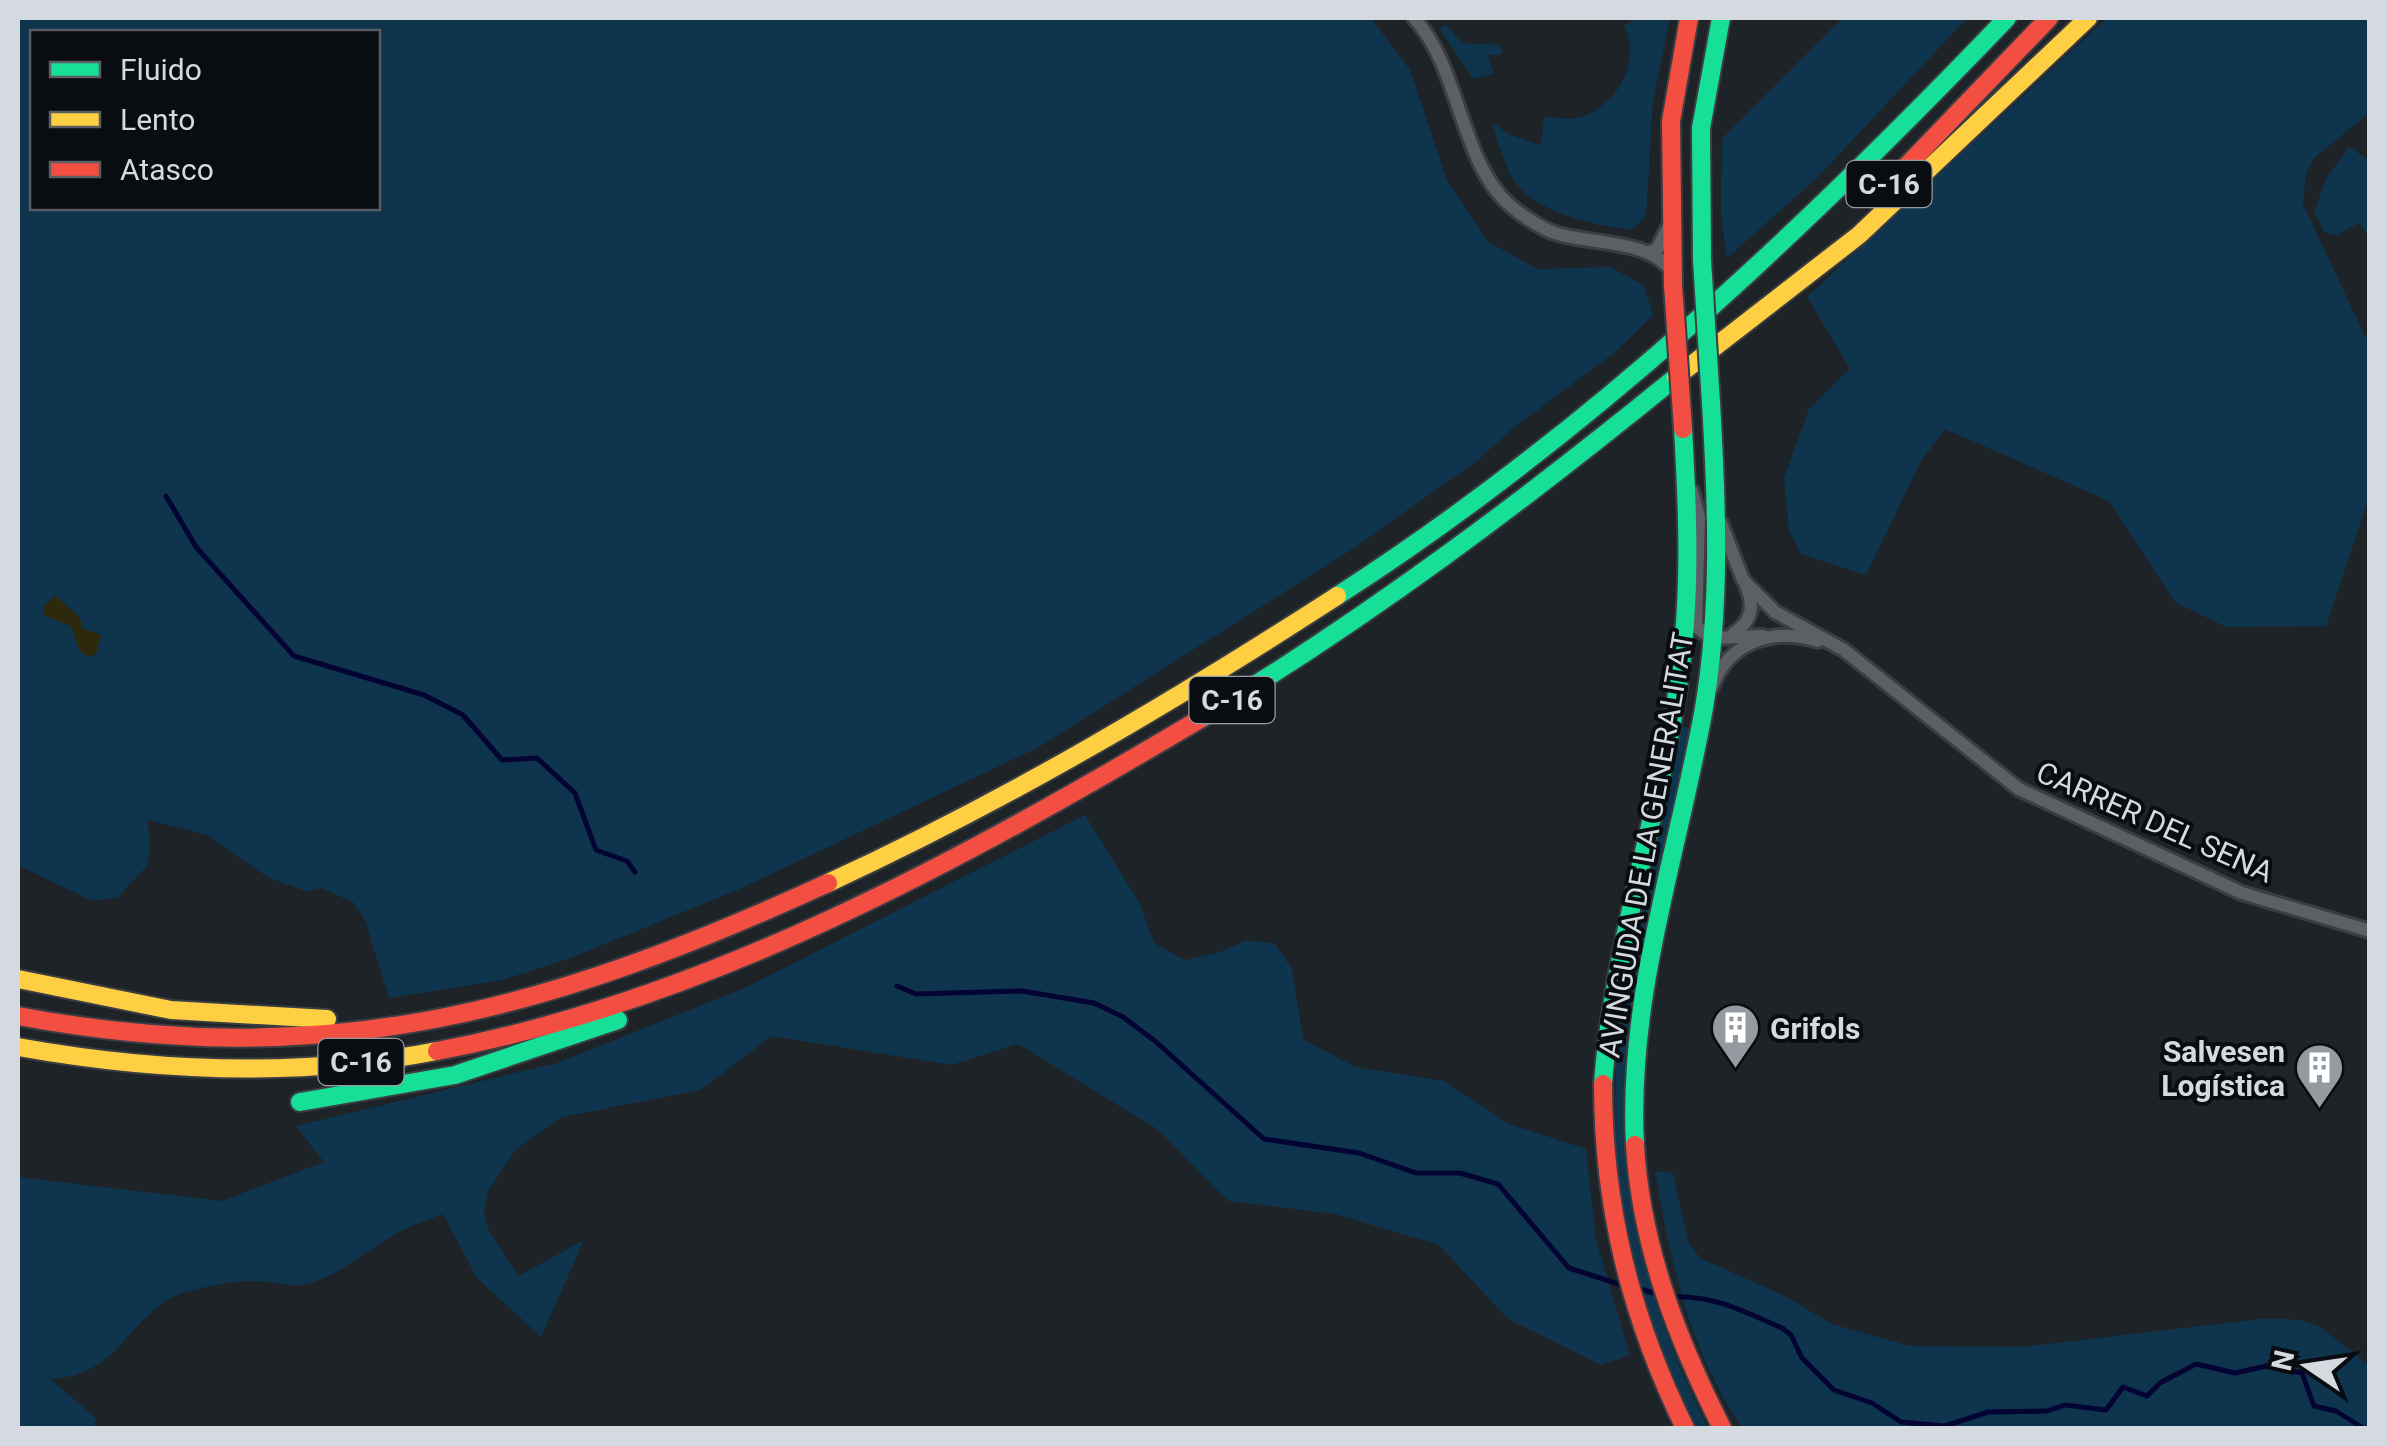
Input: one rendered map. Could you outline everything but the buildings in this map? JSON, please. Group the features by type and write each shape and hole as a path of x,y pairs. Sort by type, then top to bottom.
{"main road":[{"name":"AVINGUDA DE LA GENERALITAT","path":"1685,1428 1640,1323 1620,1255 1604,1168 1607,1033 1673,715 1684,637 1686,480 1671,222 1672,120 1689,18"},
{"name":"AVINGUDA DE LA GENERALITAT","path":"1721,18 1702,128 1702,260 1713,445 1712,638 1704,705 1642,997 1633,1082 1636,1173 1652,1264 1674,1332 1722,1428"},
{"name":"C-16","path":"18,1016 134,1034 261,1038 375,1030 491,1007 624,969 831,882 1046,774 1278,636 1480,496 1653,358 1844,186 2007,18"},
{"name":"C-16","path":"18,1047 125,1064 213,1069 374,1061 526,1031 693,975 946,860 1226,703 1354,621 1492,524 1720,342 1881,192 2049,18"},
{"path":"1720,342 1827,263 2088,18"},
{"path":"300,1102 421,1084 489,1066 645,1009 693,975"},
{"path":"18,979 163,1011 250,1019 332,1018 491,1007"}],"street":[{"path":"1414,18 1450,78 1485,174 1510,206 1554,233 1648,253 1667,264 1673,279"},
{"path":"1648,253 1657,249 1671,222"},
{"name":"CARRER DEL SENA","path":"1713,445 1722,530 1744,580 1751,612 1746,625 1733,634"},
{"path":"1686,480 1699,517 1696,627 1712,638"},
{"name":"CARRER DEL SENA","path":"1744,580 1775,612 1844,650 2019,789 2242,893 2370,931"},
{"name":"CARRER DEL SENA","path":"1712,638 1733,634 1812,638 1844,650"},
{"path":"1704,705 1716,676 1729,658 1764,636"}],"shaded area":[{"path":"18,18 1371,18 1410,70 1447,180 1488,242 1538,269 1610,267 1644,285 1653,315 1614,353 1511,430 1477,461 1351,550 1039,747 742,888 568,959 502,980 389,998 365,920 353,902 321,888 306,891 269,878 207,835 148,820 150,853 146,867 118,897 92,901 18,865"},
{"path":"1639,18 1670,18 1653,101 1646,216 1632,230 1566,216 1523,191 1503,158 1491,121 1510,135 1541,145 1544,117 1576,118 1603,105 1628,68 1629,39 1624,25"},
{"path":"1843,18 1967,18 1816,179 1727,258 1721,211 1722,139"},
{"path":"2107,18 2369,18 2369,113 2314,158 2306,174 2303,204 2369,345 2369,498 2326,626 2226,627 2175,602 2109,501 1945,429 1920,463 1866,575 1801,554 1789,531 1784,478 1809,409 1850,368 1807,297"},
{"path":"1446,25 1462,43 1501,45 1502,55 1488,55 1494,74 1473,79 1439,28"},
{"path":"2349,147 2369,160 2369,236 2359,223 2336,235 2324,232 2314,211 2327,177"},
{"path":"1678,726 1691,728 1635,985 1624,1088 1625,1139 1634,1215 1652,1288 1677,1359 1708,1428 1696,1428 1666,1366 1644,1305 1628,1244 1615,1122 1624,994"},
{"path":"1085,815 1140,904 1154,943 1185,960 1220,952 1247,940 1275,944 1292,969 1303,1039 1355,1067 1444,1081 1509,1124 1586,1149 1596,1240 1630,1355 1601,1365 1508,1319 1439,1245 1335,1214 1228,1201 1157,1129 1018,1044 951,1065 772,1036 701,1090 562,1117 516,1149 488,1191 484,1211 488,1229 518,1276 584,1240 541,1337 477,1278 443,1214 400,1232 342,1269 308,1284 247,1281 180,1294 147,1316 109,1357 93,1368 50,1379 97,1419 93,1428 18,1428 18,1177 222,1201 324,1162 296,1126 557,1063 745,988"},
{"path":"1655,1171 1673,1173 1688,1242 1700,1258 1785,1296 1832,1324 1910,1346 2022,1347 2269,1318 2300,1320 2320,1327 2369,1365 2369,1428 1743,1428 1696,1338 1675,1272"}],"sand":[{"path":"55,595 80,618 82,628 101,635 96,655 86,656 79,649 71,626 45,616 43,607"}],"waterway":[{"path":"166,496 196,547 294,656 424,695 463,715 502,760 537,758 575,793 596,850 627,861 635,872"},
{"path":"897,986 916,994 1022,991 1094,1003 1123,1017 1155,1041 1264,1139 1359,1153 1416,1173 1460,1173 1498,1184 1569,1268 1622,1285"},
{"path":"1633,1287 1661,1295"},
{"path":"1671,1297 1714,1301 1782,1328 1791,1335 1802,1358 1834,1390 1872,1403 1901,1422 1945,1426 1988,1412 2047,1411 2065,1405 2106,1410 2123,1387 2147,1396 2160,1383 2196,1364 2235,1373 2266,1366 2302,1373 2314,1406 2336,1411 2363,1428"}],"traffic: fast":[{"path":"1702,260 1701,128 1721,18"},
{"path":"1337,596 1518,468 1689,327 1851,176 2007,18"},
{"path":"1702,260 1711,403"},
{"path":"1200,719 1444,557 1676,377"},
{"path":"1635,1145 1635,1089 1646,979 1704,708 1713,632 1716,556 1711,403"},
{"path":"1603,1084 1616,982 1660,781 1683,649 1687,555 1683,429"},
{"path":"300,1102 455,1075 618,1020"}],"traffic: slow":[{"path":"1676,377 1859,235 2088,18"},
{"path":"828,883 1088,749 1337,596"},
{"path":"18,979 171,1010 327,1019"},
{"path":"18,1047 123,1062 228,1068 332,1065 437,1051"}],"traffic: jam":[{"path":"1673,285 1671,121 1689,18"},
{"path":"1895,178 2049,18"},
{"path":"1673,285 1683,429"},
{"path":"437,1051 538,1028 638,997 736,960 927,872 1200,719"},
{"path":"18,1016 130,1032 236,1038 336,1033 434,1019 530,997 627,966 828,883"},
{"path":"1603,1084 1608,1174 1624,1261 1649,1345 1685,1428"},
{"path":"1635,1145 1645,1219 1664,1291 1722,1428"}],"place":[{"name":"Grifols","path":"1735,1070"},
{"name":"Salvesen Logística","path":"2320,1110"}]}
